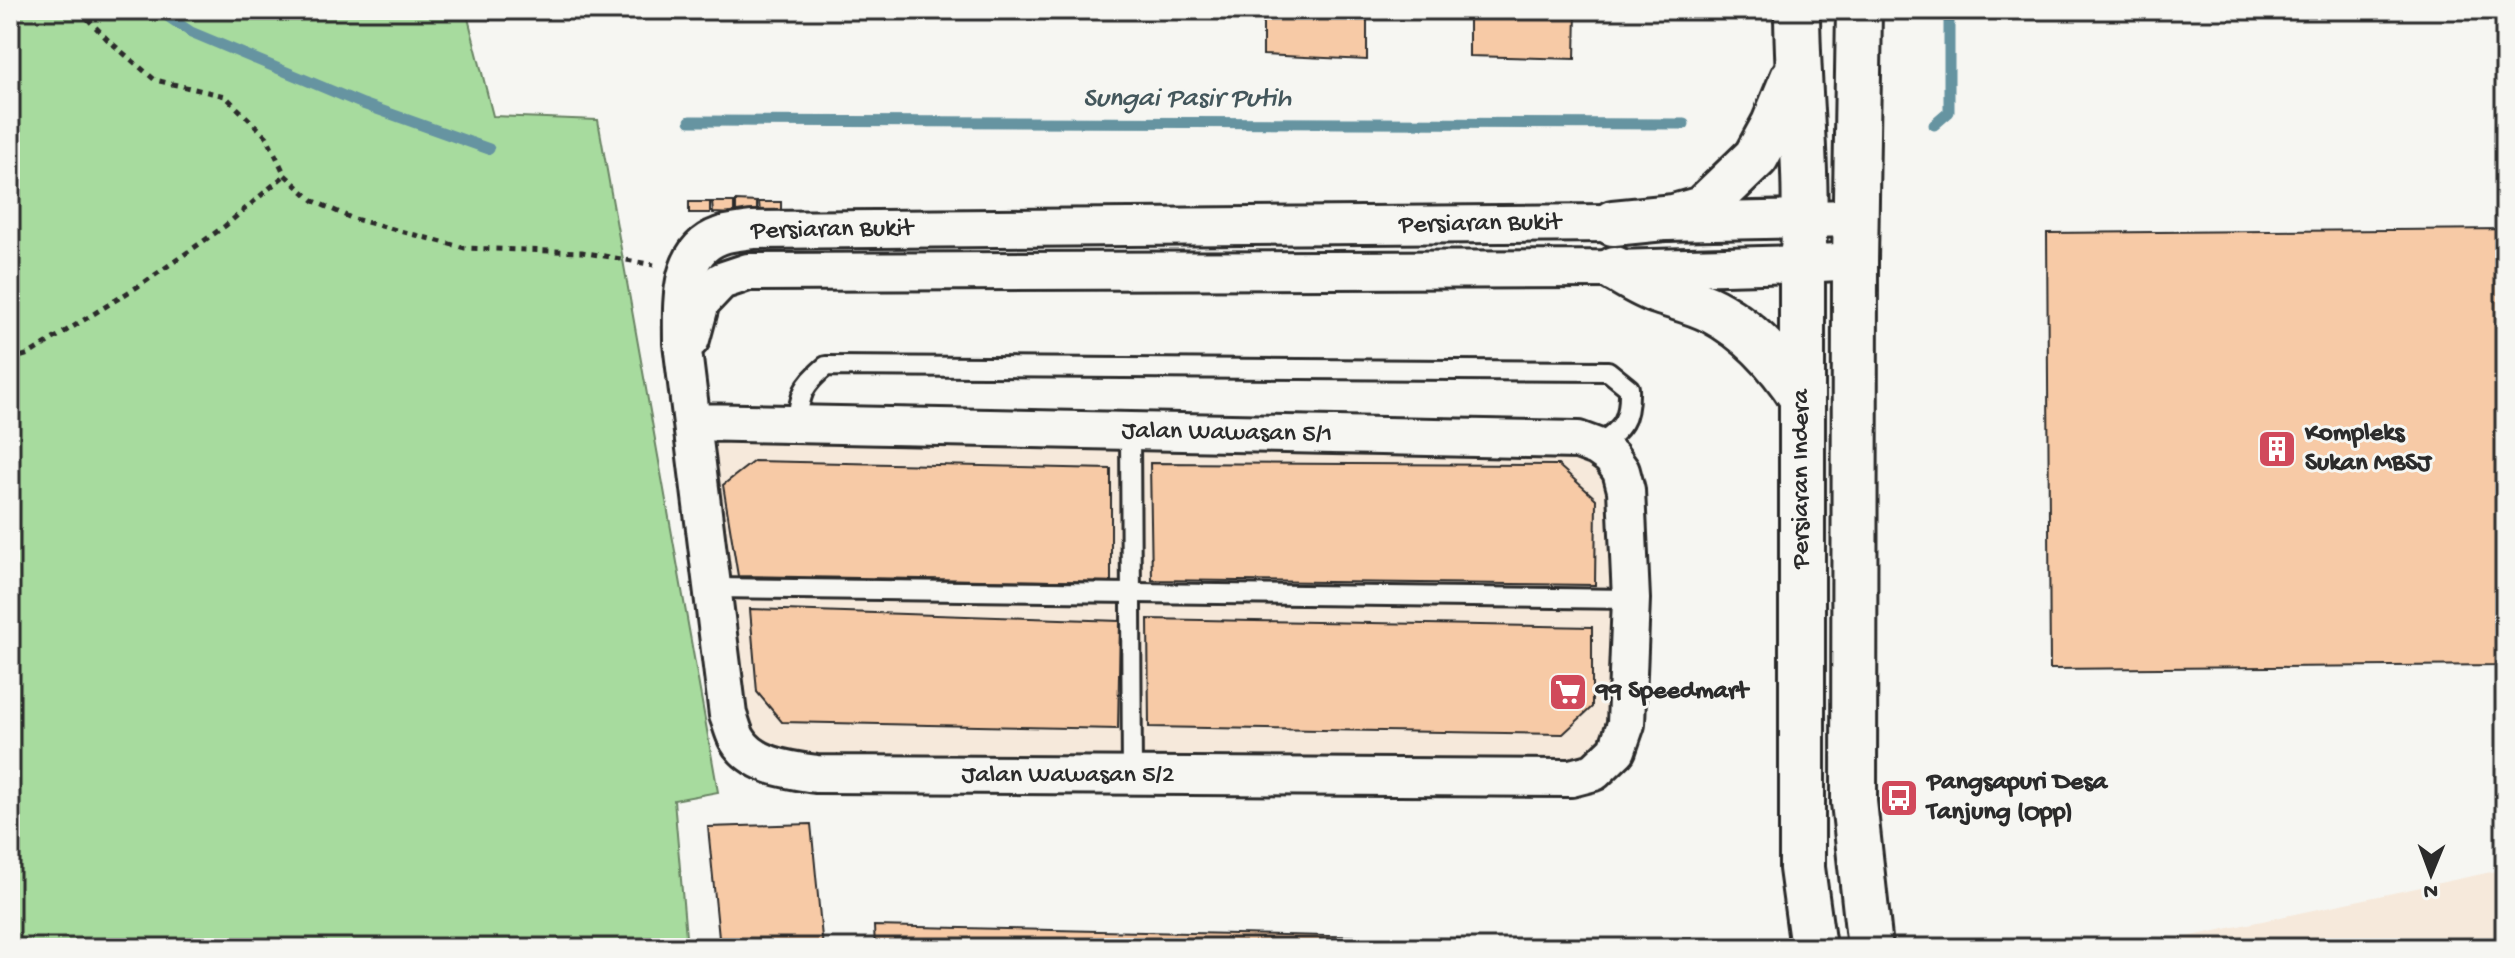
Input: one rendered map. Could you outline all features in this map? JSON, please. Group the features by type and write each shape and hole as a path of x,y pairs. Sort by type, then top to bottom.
{"main road":[{"name":"Persiaran Indera","path":"1797,10 1797,69 1806,221 1802,264 1802,868 1813,948"},
{"name":"Persiaran Indera","path":"1859,10 1855,261 1854,802 1870,948"},
{"path":"1613,223 1674,217 1702,209 1756,157 1797,69"},
{"path":"1615,269 1657,291 1712,310 1737,325 1784,370 1802,398"}],"street":[{"name":"Persiaran Bukit","path":"687,271 696,252 718,236 752,230 1806,221 1856,218"},
{"name":"Persiaran Bukit","path":"687,374 692,331 701,302 721,281 748,272 1615,269 1855,261"},
{"path":"687,271 682,302 682,343 687,374"},
{"name":"Jalan Wawasan 5/2","path":"687,374 728,715 738,741 757,759 781,769 816,774 1571,778 1594,772 1617,750 1626,724 1631,599"},
{"name":"Jalan Wawasan 5/1","path":"693,422 1578,440 1597,447"},
{"path":"1597,447 1611,457 1621,471 1626,490 1631,599"}],"lane":[{"path":"796,425 799,402 806,383 826,366 1608,371 1629,388 1630,412 1617,431 1597,447"},
{"path":"1130,432 1132,776"},
{"path":"714,588 1631,599"}],"path":[{"path":"79,10 108,40 155,80 225,96 267,137 285,175 314,201 351,218 465,248 582,252 687,271"},
{"path":"10,360 29,354 145,282 225,226 285,175"}],"shaded area":[{"path":"710,441 1581,455 1612,486 1609,719 1601,741 1591,756 1569,762 809,759 768,748 747,730"},
{"path":"2505,869 2505,948 2136,948"}],"green space":[{"path":"10,10 466,10 493,116 598,120 718,792 674,800 687,948 10,948"}],"building":[{"path":"1263,10 1367,10 1367,60 1263,55"},
{"path":"1469,10 1576,10 1575,59 1469,56"},
{"path":"736,201 757,202 757,213 736,213"},
{"path":"689,202 710,202 710,213 689,213"},
{"path":"712,202 734,202 734,214 713,213"},
{"path":"759,202 781,202 781,213 760,213"},
{"name":"Kompleks Sukan MBSJ","path":"2505,229 2505,665 2050,669 2047,233"},
{"path":"754,461 1111,469 1111,582 738,576 723,485"},
{"path":"1150,463 1558,465 1596,499 1595,585 1152,580"},
{"path":"750,609 1120,621 1118,729 782,722 757,692"},
{"path":"1148,619 1592,627 1592,707 1563,734 1149,727"},
{"path":"811,824 823,948 720,948 708,827"},
{"path":"874,926 1459,939 1458,948 875,948"}],"waterway":[{"name":"Sungai Pasir Putih","path":"158,10 191,32 363,104 489,149"},
{"name":"Sungai Pasir Putih","path":"1934,125 1949,112 1949,10"},
{"name":"Sungai Pasir Putih","path":"690,121 1684,124"}],"place":[{"name":"Kompleks Sukan MBSJ","path":"2277,449"},
{"name":"99 Speedmart","path":"1568,692"},
{"name":"Pangsapuri Desa Tanjung (Opp)","path":"1899,798"}]}
